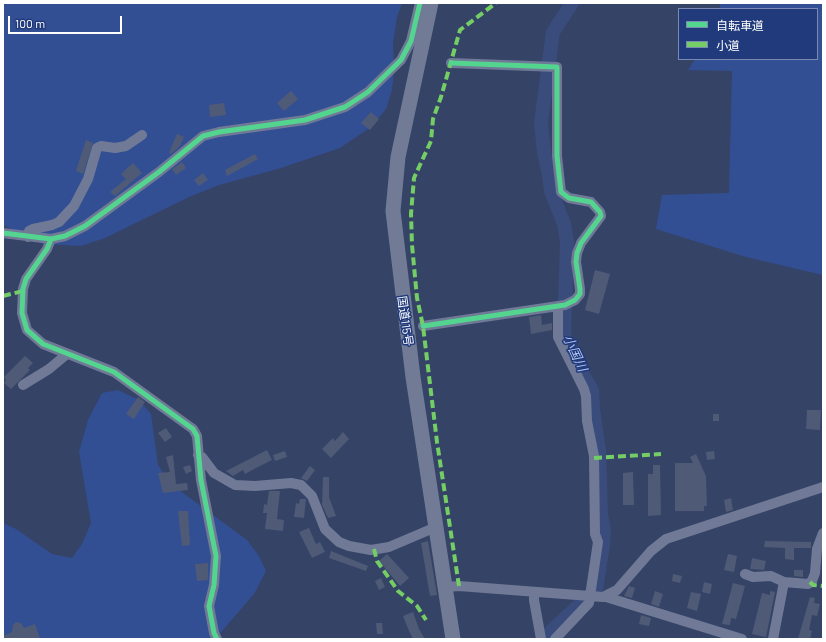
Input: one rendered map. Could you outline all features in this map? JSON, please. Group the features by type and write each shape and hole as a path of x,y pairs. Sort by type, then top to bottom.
{"highway":[{"name":"国道115号","path":"430,3 398,156 393,211 413,377 453,639"}],"street":[{"path":"3,233 51,239 64,236 85,226 159,172 203,136 219,132 305,120 337,110 351,103 368,92 402,60 411,41 420,3"},
{"path":"423,326 558,306 572,302 580,294 577,253 581,243 601,216 600,212 592,202 569,198 561,192 557,156 558,68 555,66 451,63"},
{"path":"28,236 29,231 33,228 52,225 59,222 74,206 85,185 97,148 101,146 115,148 126,146 142,135"},
{"path":"51,239 47,249 26,280 22,300 24,325 33,336 43,344 114,372 193,429 199,440 198,455 201,480 216,556 214,585 209,606 214,633 217,639"},
{"path":"554,639 588,606 591,598 598,542 595,534 593,444 587,420 584,389 558,337 558,306"},
{"path":"23,385 50,370 67,354"},
{"path":"198,455 202,457 214,474 235,485 255,486 291,483 301,485 312,496 325,529 339,542 349,546 371,550 389,547 436,527"},
{"path":"446,587 459,586 591,598 606,596 617,590 651,551 666,539 823,487"},
{"path":"745,574 753,577 771,576 784,582 803,584 812,581 815,573 817,548 823,533"},
{"path":"773,639 784,582"},
{"path":"534,592 541,639"},
{"path":"606,596 742,639"}],"shaded area":[{"path":"3,3 402,3 397,17 393,43 394,69 392,90 386,109 371,127 340,148 281,168 219,185 189,197 105,238 81,246 43,244 3,225"},
{"path":"720,3 823,3 823,275 746,257 656,229 662,195 729,193 732,71 688,70 694,60 818,60 818,8 720,8"},
{"path":"118,390 139,400 151,414 158,465 171,484 247,540 259,556 266,571 254,594 215,639 3,639 3,523 16,529 52,554 72,558 82,544 91,523 79,452 88,420 102,393"}],"building":[{"path":"291,91 298,99 284,111 277,103"},
{"path":"224,103 226,115 210,117 209,105"},
{"path":"371,112 379,119 370,130 361,123"},
{"path":"177,134 184,137 180,146 171,154 169,153"},
{"path":"86,140 93,143 83,174 76,171"},
{"path":"255,154 258,159 227,176 225,170"},
{"path":"182,162 186,168 176,175 172,169"},
{"path":"133,163 142,173 115,196 110,192 126,179 121,174"},
{"path":"203,173 208,180 199,186 194,180"},
{"path":"595,270 610,274 599,314 585,310"},
{"path":"541,315 542,325 552,323 552,330 531,334 529,317"},
{"path":"25,356 33,363 28,368 30,370 11,389 4,383 6,380 4,377"},
{"path":"138,397 145,402 134,419 126,414"},
{"path":"807,410 821,410 820,430 806,429"},
{"path":"713,414 719,414 719,421 713,421"},
{"path":"166,428 172,437 165,442 158,433"},
{"path":"343,432 349,439 331,458 322,449 333,438 335,441"},
{"path":"267,450 272,460 245,474 243,470 233,476 226,471"},
{"path":"285,451 287,457 275,461 273,455"},
{"path":"714,451 715,459 707,460 706,452"},
{"path":"696,454 706,476 707,506 704,506 704,511 675,511 675,463 693,463 690,457"},
{"path":"173,455 176,484 187,483 188,490 163,493 158,473 170,472 166,457"},
{"path":"190,465 192,471 186,474 183,467"},
{"path":"653,465 660,465 661,515 648,516 648,474 653,474"},
{"path":"310,466 315,470 307,481 301,478"},
{"path":"633,472 634,505 623,505 623,473"},
{"path":"323,477 329,477 329,497 336,516 328,518 322,505"},
{"path":"269,491 280,491 277,519 284,520 283,531 265,529 267,513 263,513 264,504 267,505"},
{"path":"731,498 733,510 726,512 724,500"},
{"path":"300,499 306,499 304,518 294,517 296,503 299,504"},
{"path":"178,511 188,511 190,545 182,546"},
{"path":"309,528 316,544 320,542 325,552 312,558 299,532"},
{"path":"428,541 437,595 430,596 421,543"},
{"path":"765,541 811,542 811,548 794,548 794,560 785,559 785,548 764,547"},
{"path":"331,551 368,566 366,571 329,558"},
{"path":"387,554 409,578 400,586 379,561"},
{"path":"728,554 737,556 734,572 724,570"},
{"path":"752,558 766,561 764,570 750,569"},
{"path":"208,563 208,580 197,581 195,564"},
{"path":"794,570 803,570 803,577 794,576"},
{"path":"673,574 682,576 680,583 672,581"},
{"path":"381,578 385,587 379,590 375,581"},
{"path":"704,582 712,584 710,594 702,592"},
{"path":"733,583 745,586 736,619 731,618 730,625 722,624"},
{"path":"629,586 635,588 632,598 624,596"},
{"path":"655,591 663,594 659,607 651,604"},
{"path":"770,591 775,592 766,637 752,634 762,593 770,595"},
{"path":"691,592 701,594 697,611 687,608"},
{"path":"810,597 815,598 814,603 820,604 817,616 812,615 809,630 812,631 810,639 798,639"},
{"path":"413,612 419,629 425,639 413,639 409,631 403,616"},
{"path":"641,615 651,618 649,626 639,624"},
{"path":"16,622 21,623 24,628 35,624 40,639 3,639 3,636 12,632 13,625"},
{"path":"376,623 382,623 383,634 377,634"}],"waterway":[{"name":"小国川","path":"543,639 596,589 604,530 601,514 599,451 592,390 583,375 564,335 567,242 564,224 551,191 544,152 541,123 553,32 572,3"}],"marked path":[{"path":"459,586 437,442 423,326 417,298 412,245 411,214 414,178 431,141 433,119 441,97 460,30 496,3"},
{"path":"3,296 23,291"},
{"path":"594,458 661,454"},
{"path":"374,549 377,561 398,591 417,606 426,620"},
{"path":"810,582 813,585 823,586"}],"cycle path":[{"path":"3,233 51,239 65,236 85,226 159,172 203,136 219,132 305,120 345,107 368,92 401,60 411,41 420,3"},
{"path":"423,326 565,305 575,300 580,294 576,262 577,253 581,243 601,216 600,212 591,202 569,198 561,192 557,156 557,67 451,63"},
{"path":"51,239 47,249 26,279 23,289 22,313 27,330 43,344 114,372 193,429 197,436 201,480 216,556 214,585 209,606 214,633 217,639"}]}
